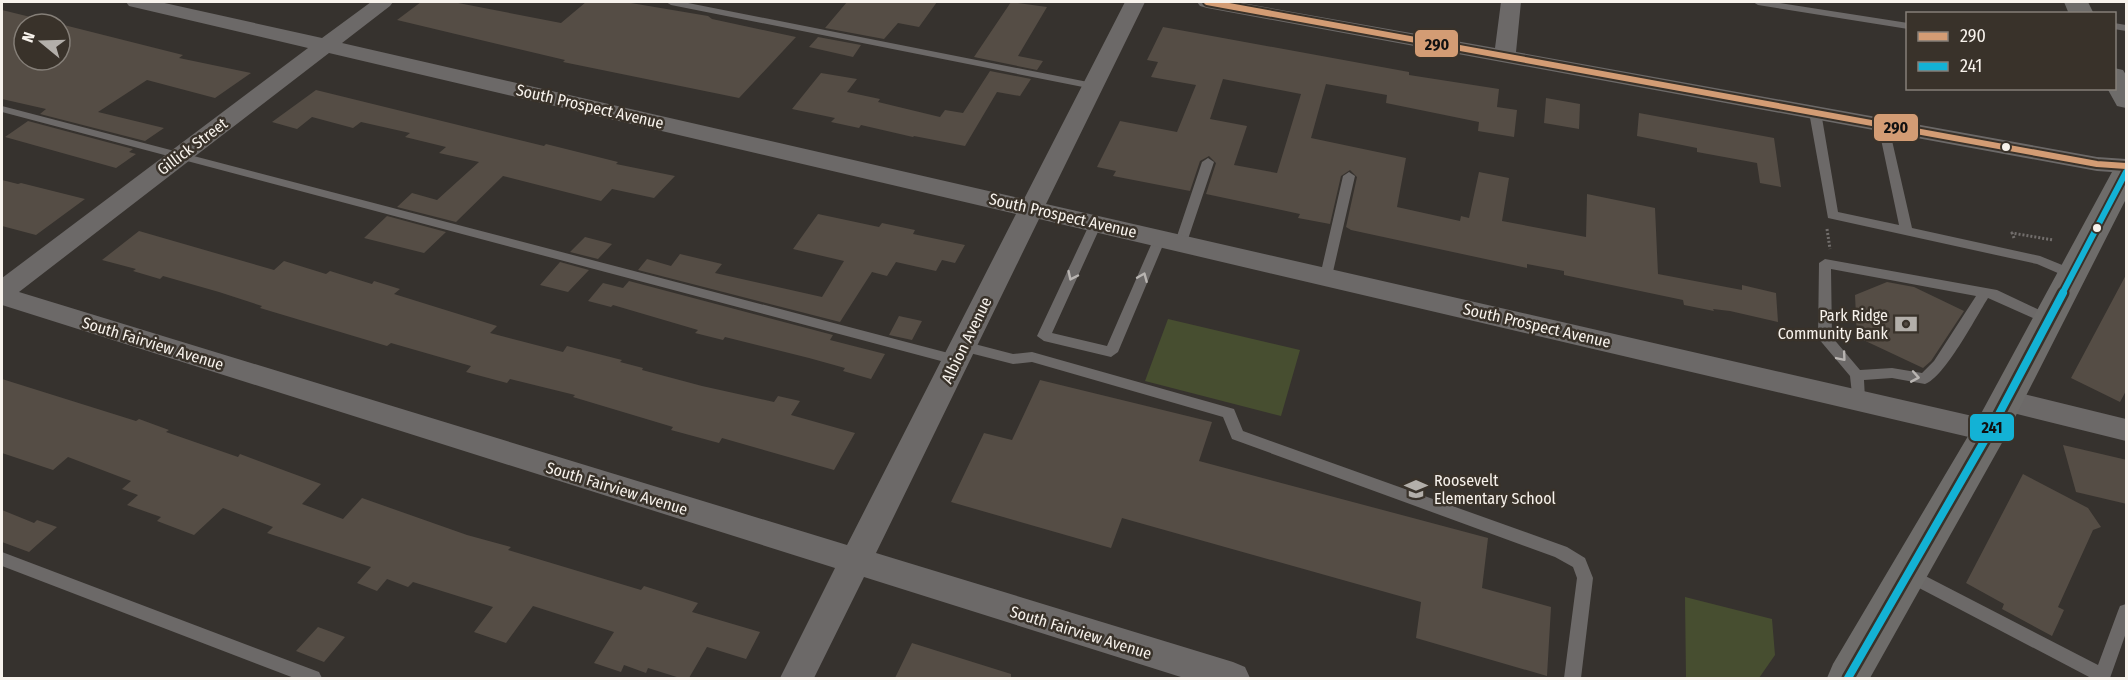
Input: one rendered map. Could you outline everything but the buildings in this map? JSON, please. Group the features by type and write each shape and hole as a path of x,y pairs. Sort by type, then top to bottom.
{"street":[{"name":"South Prospect Avenue","path":"136,2 1326,276 1998,416 2127,430"},
{"name":"Gillick Street","path":"2,291 382,2"},
{"name":"Albion Avenue","path":"797,678 1135,2"},
{"path":"1207,2 2097,164 2127,166"},
{"path":"1505,55 1510,2"},
{"path":"2116,78 2127,100"},
{"path":"1848,678 1998,416 2047,319 2127,172"},
{"name":"South Fairview Avenue","path":"2,296 1233,678"}],"lane":[{"path":"671,2 1093,86"},
{"path":"1758,2 1906,26"},
{"path":"2,109 178,157 959,353 1013,359 1032,357 1229,413 1237,435 1561,552 1579,563 1585,578 1573,678"},
{"path":"1815,112 1832,215 2040,260 2072,274"},
{"path":"1884,125 1906,231"},
{"path":"1096,223 1044,336 1111,352 1208,162"},
{"path":"1326,276 1349,176"},
{"path":"1985,292 1939,365 1925,379 1892,373 1857,387 1825,338 1828,263 1985,292 1997,295 2047,319"},
{"path":"2,559 313,678"},
{"path":"1908,574 2102,677 2127,611"}],"path":[{"path":"1828,263 1826,221 1832,215"}],"green space":[{"path":"1168,319 1300,350 1281,416 1145,381"},
{"path":"1685,597 1772,619 1775,655 1759,678 1686,678"}],"transit line":[{"name":"290","path":"1207,2 2097,164 2126,166"},
{"name":"241","path":"1848,678 1990,431 2126,172"}],"place":[{"name":"Park Ridge Community Bank","path":"1906,324"},
{"name":"Roosevelt Elementary School","path":"1416,489"}]}
